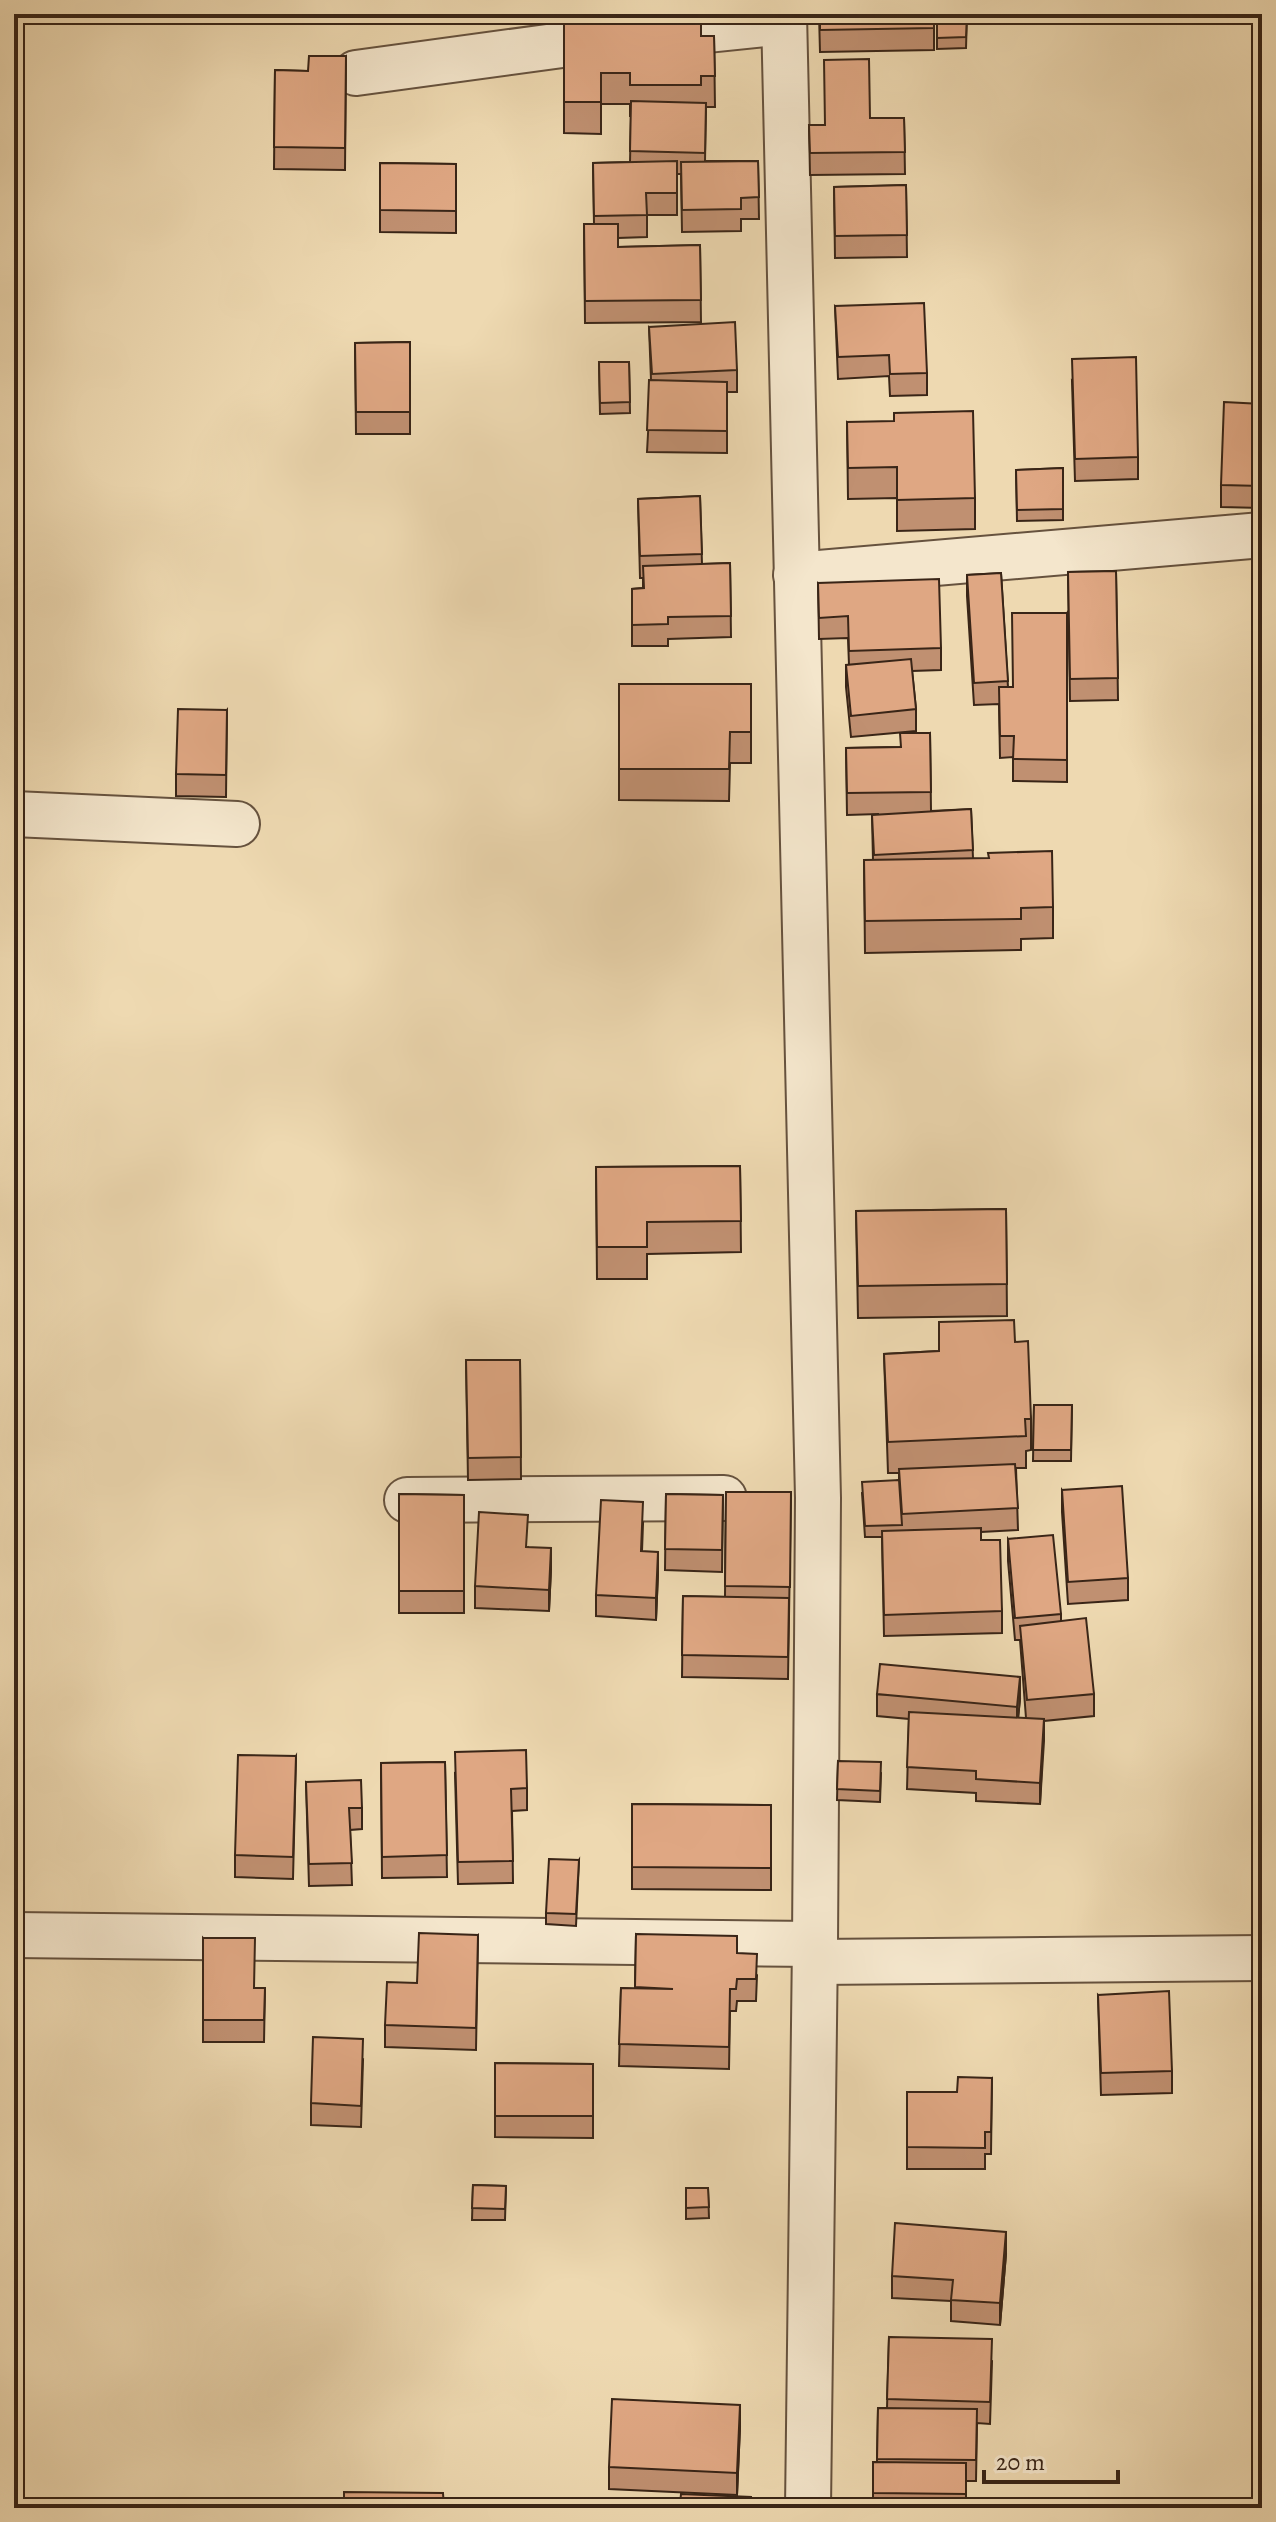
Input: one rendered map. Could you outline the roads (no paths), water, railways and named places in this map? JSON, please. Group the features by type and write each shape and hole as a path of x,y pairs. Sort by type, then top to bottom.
{"street":[{"path":"356,73 784,18 796,575 792,1498 815,1953 808,2508"},
{"path":"796,575 1262,535"},
{"path":"14,814 237,824"},
{"path":"407,1500 792,1498"},
{"path":"14,1935 815,1953 1262,1958"}]}
